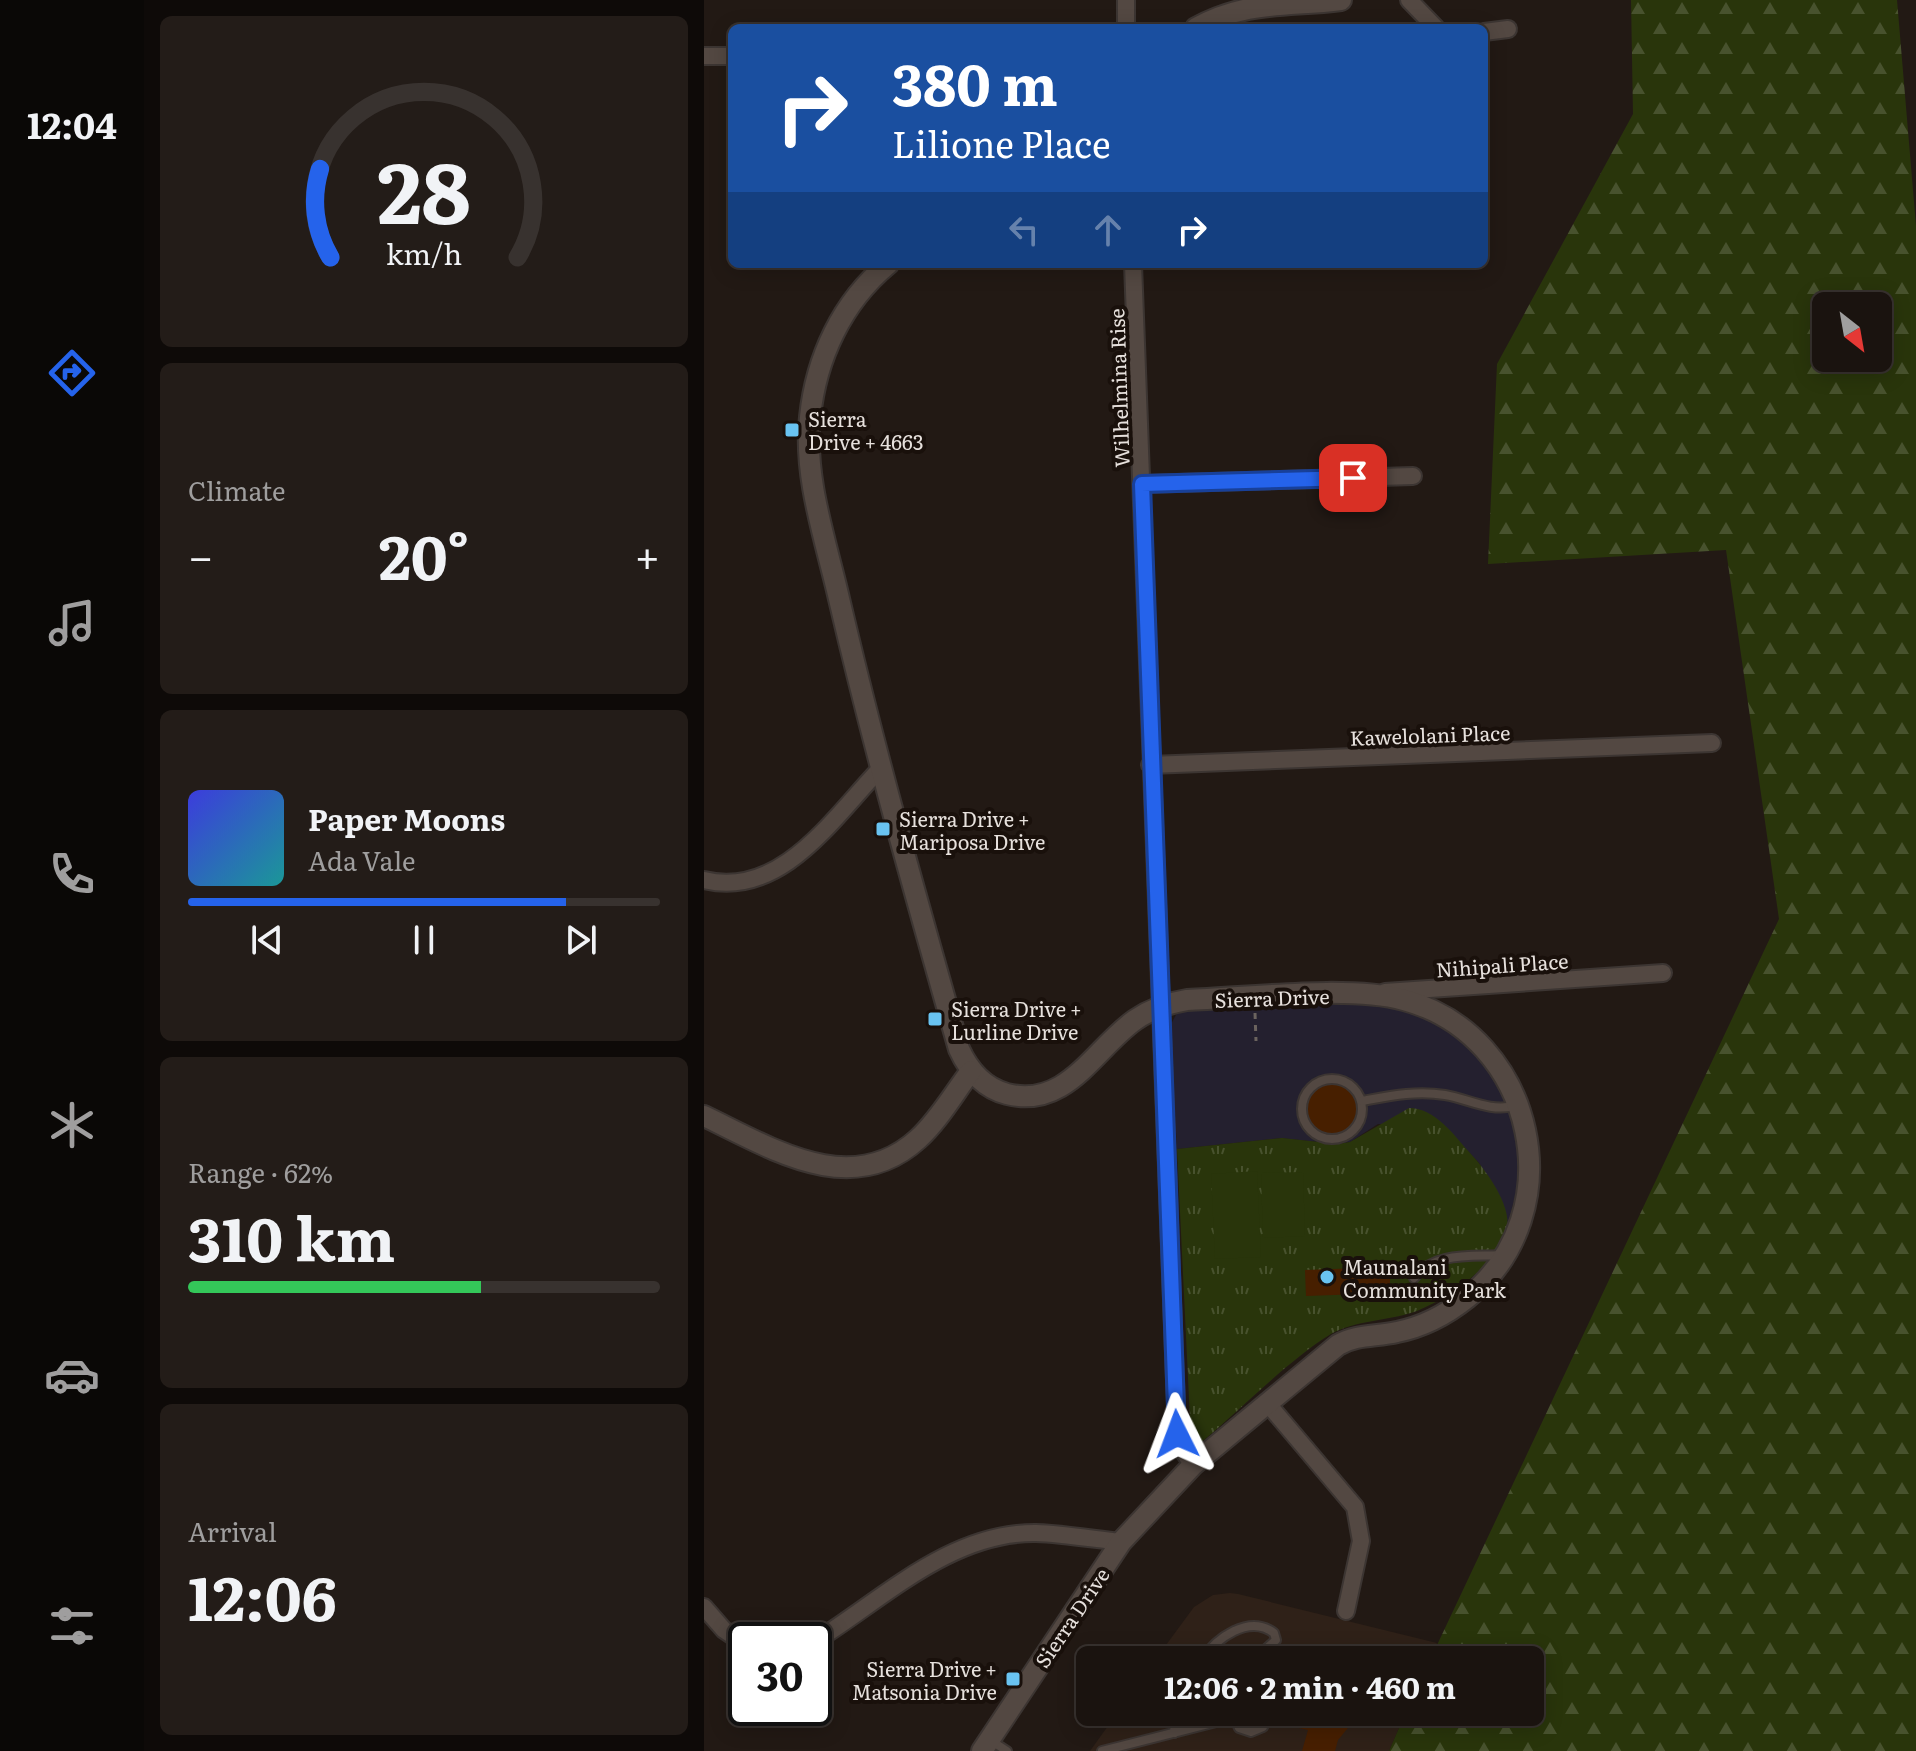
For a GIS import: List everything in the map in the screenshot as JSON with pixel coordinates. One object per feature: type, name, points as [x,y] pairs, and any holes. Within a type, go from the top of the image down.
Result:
[{"type":"street","points":[[1126,0],[1126,24]]},
{"type":"street","points":[[1204,24],[1233,10],[1273,3],[1341,0]]},
{"type":"street","points":[[1409,0],[1432,24]]},
{"type":"street","points":[[1488,32],[1508,29]]},
{"type":"street","points":[[704,56],[728,56]]},
{"type":"street","points":[[704,1116],[799,1161],[828,1168],[858,1167],[889,1158],[918,1139],[971,1071],[959,1049],[879,770],[812,480],[809,420],[818,373],[832,334],[851,302],[884,268]]},
{"type":"street","name":"Wilhelmina Rise","points":[[1133,268],[1177,1434],[1193,1465]]},
{"type":"street","points":[[1142,484],[1413,476]]},
{"type":"street","name":"Kawelolani Place","points":[[1150,765],[1712,743]]},
{"type":"street","points":[[704,880],[742,882],[784,866],[879,770]]},
{"type":"street","name":"Nihipali Place","points":[[1343,994],[1663,973]]},
{"type":"street","name":"Sierra Drive","points":[[971,1071],[1002,1093],[1027,1097],[1051,1092],[1071,1080],[1123,1029],[1163,1005],[1187,1000],[1343,994],[1405,1000],[1443,1016],[1491,1055],[1519,1103],[1530,1150],[1530,1181],[1524,1212],[1504,1255],[1484,1282],[1452,1309],[1406,1330],[1345,1341],[1193,1465],[1121,1542],[986,1745]]},
{"type":"street","points":[[1268,1404],[1355,1507],[1361,1541],[1346,1611]]},
{"type":"street","points":[[832,1630],[921,1569],[980,1541],[1034,1533],[1121,1542]]},
{"type":"street","points":[[704,1607],[728,1633]]},
{"type":"lane","points":[[1324,1080],[1343,1081],[1351,1085],[1362,1101],[1361,1120],[1348,1135],[1340,1139],[1330,1140],[1312,1133],[1302,1117],[1303,1098],[1315,1083],[1324,1080]]},
{"type":"lane","points":[[1362,1101],[1415,1093],[1444,1095],[1496,1108],[1519,1103]]},
{"type":"lane","points":[[1414,1278],[1426,1265],[1442,1258],[1504,1255]]},
{"type":"lane","points":[[1214,1646],[1232,1632],[1250,1626],[1274,1633],[1276,1640],[1270,1646]]},
{"type":"lane","points":[[1174,1733],[1175,1726]]},
{"type":"lane","points":[[1102,1751],[1197,1726]]},
{"type":"lane","points":[[1238,1726],[1251,1732],[1263,1726]]},
{"type":"lane","points":[[986,1745],[1007,1751]]},
{"type":"path","points":[[1255,1010],[1256,1041]]},
{"type":"shaded area","points":[[1362,1004],[1399,1008],[1434,1021],[1464,1041],[1489,1068],[1514,1117],[1521,1173],[1507,1228],[1497,1193],[1479,1163],[1447,1129],[1378,1124],[1350,1142],[1338,1144],[1281,1138],[1177,1149],[1170,1026],[1177,1013],[1186,1009]]},
{"type":"shaded area","points":[[1238,1594],[1437,1643],[1436,1646],[1165,1646],[1194,1607],[1213,1595]]},
{"type":"shaded area","points":[[1108,1726],[1400,1726],[1389,1751],[1090,1751]]},
{"type":"green space","points":[[1631,0],[1897,0],[1916,226],[1916,1751],[1389,1751],[1400,1726],[1544,1726],[1544,1646],[1437,1646],[1779,919],[1726,550],[1488,564],[1497,364],[1633,114]]},
{"type":"green space","name":"Maunalani Community Park","points":[[1409,1108],[1436,1117],[1490,1178],[1505,1209],[1507,1229],[1502,1242],[1482,1268],[1455,1290],[1414,1312],[1351,1326],[1331,1334],[1283,1370],[1204,1440],[1198,1443],[1191,1440],[1177,1149],[1282,1138],[1338,1144],[1350,1142]]},
{"type":"green space","points":[[1257,1171],[1261,1257],[1215,1259],[1211,1174]]},
{"type":"green space","points":[[1303,1172],[1305,1236],[1263,1238],[1261,1173]]},
{"type":"building","points":[[1332,1082],[1351,1090],[1359,1109],[1351,1128],[1332,1136],[1313,1128],[1305,1109],[1313,1090]]},
{"type":"building","points":[[1390,1267],[1390,1293],[1306,1296],[1305,1270]]},
{"type":"building","points":[[1290,1726],[1350,1726],[1338,1740],[1335,1751],[1302,1751],[1308,1730]]},
{"type":"place","name":"Sierra Drive + 4663","points":[[792,430]]},
{"type":"place","name":"Sierra Drive + Mariposa Drive","points":[[883,829]]},
{"type":"place","name":"Sierra Drive + Lurline Drive","points":[[935,1019]]},
{"type":"place","name":"Maunalani Community Park","points":[[1327,1277]]},
{"type":"place","name":"Sierra Drive + Matsonia Drive","points":[[1013,1679]]},
{"type":"route","points":[[1177,1434],[1142,484],[1353,478]]}]
